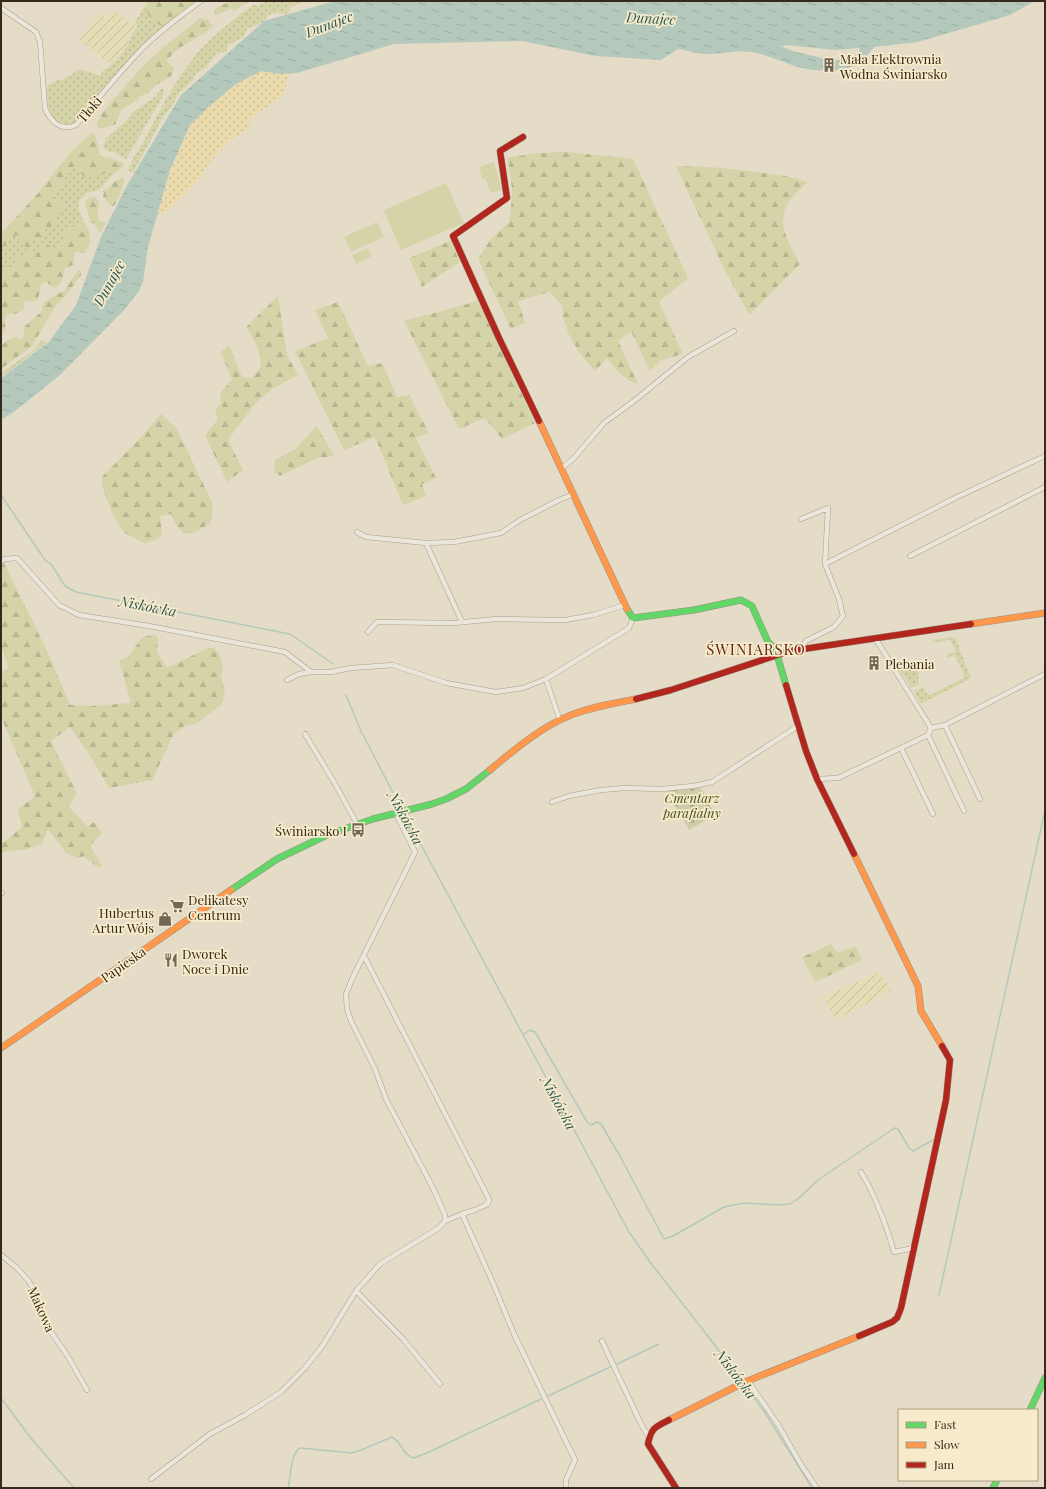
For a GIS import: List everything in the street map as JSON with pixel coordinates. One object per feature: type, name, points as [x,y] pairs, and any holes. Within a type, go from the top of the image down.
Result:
[{"type":"street","name":"Tłoki","points":[[1,8],[36,32],[40,42],[45,108],[56,125],[72,127],[76,125],[115,78],[148,44],[163,30],[201,1]]},
{"type":"street","points":[[522,137],[520,140],[504,147],[500,151],[507,198],[491,208],[474,224],[453,236],[625,605],[633,618]]},
{"type":"street","points":[[561,469],[574,458],[604,423],[634,401],[688,357],[734,331]]},
{"type":"street","points":[[825,564],[955,498],[1045,456]]},
{"type":"street","points":[[910,556],[1045,487]]},
{"type":"street","points":[[357,532],[366,537],[426,543],[454,542],[501,533],[520,520],[558,500],[574,494]]},
{"type":"street","points":[[801,519],[828,508],[825,564],[839,599],[843,616],[834,627],[806,641],[801,649]]},
{"type":"street","points":[[426,543],[462,622]]},
{"type":"street","points":[[1,561],[5,559],[17,558],[59,605],[79,615],[149,626],[285,652],[311,672]]},
{"type":"street","points":[[633,618],[694,610],[741,600],[752,606],[768,642],[773,647],[806,751],[817,779],[918,986],[921,1011],[950,1060],[946,1100],[899,1315],[895,1320],[738,1386],[657,1426],[650,1432],[648,1444],[676,1488]]},
{"type":"street","points":[[368,632],[377,622],[462,622],[496,619],[565,620],[593,615],[625,605]]},
{"type":"street","name":"Papieska","points":[[1,1048],[160,938],[278,859],[321,838],[357,824],[446,799],[466,789],[522,744],[560,721],[592,708],[654,695],[776,655],[801,649],[1045,613]]},
{"type":"street","points":[[286,680],[299,674],[311,672],[331,672],[393,665],[446,683],[496,692],[523,688],[546,679],[629,628],[633,618]]},
{"type":"street","points":[[875,638],[931,728]]},
{"type":"street","points":[[931,728],[945,725],[1045,674]]},
{"type":"street","points":[[546,679],[560,721]]},
{"type":"street","points":[[945,725],[980,799]]},
{"type":"street","points":[[552,802],[569,796],[600,790],[625,788],[662,789],[693,786],[712,782],[798,726]]},
{"type":"street","points":[[817,779],[838,778],[928,734],[931,728]]},
{"type":"street","points":[[305,734],[357,824]]},
{"type":"street","points":[[928,734],[964,811]]},
{"type":"street","points":[[901,748],[933,814]]},
{"type":"street","points":[[396,814],[415,852],[346,994],[348,1015],[375,1069],[386,1099],[436,1194],[445,1215],[445,1221]]},
{"type":"street","points":[[151,1479],[210,1434],[245,1415],[281,1392],[305,1368],[323,1345],[356,1291],[380,1264],[439,1228],[445,1221],[488,1204],[489,1199],[364,956]]},
{"type":"street","points":[[861,1172],[872,1192],[886,1226],[894,1252],[914,1248]]},
{"type":"street","points":[[462,1214],[514,1334],[575,1460],[566,1480],[566,1488]]},
{"type":"street","name":"Makowa","points":[[1,1255],[16,1267],[28,1280],[34,1290],[46,1325],[67,1355],[87,1390]]},
{"type":"street","points":[[356,1291],[403,1339],[440,1384]]},
{"type":"street","points":[[602,1341],[649,1438]]},
{"type":"street","points":[[1030,1409],[1045,1378]]},
{"type":"street","points":[[747,1382],[779,1426],[803,1468],[817,1488]]},
{"type":"shaded area","points":[[113,10],[136,26],[129,35],[129,41],[112,64],[79,41],[98,13],[106,19]]},
{"type":"shaded area","points":[[880,972],[891,990],[836,1020],[823,997]]},
{"type":"green space","points":[[147,1],[196,1],[165,25],[160,25],[156,24],[150,18],[146,5]]},
{"type":"green space","points":[[231,1],[250,1],[235,10],[230,9],[217,15],[214,13],[216,8]]},
{"type":"green space","points":[[266,1],[307,1],[290,7],[289,12],[286,14],[276,13],[268,15],[262,22],[247,29],[244,37],[228,45],[226,52],[216,54],[207,66],[196,74],[193,80],[179,93],[169,110],[164,115],[134,171],[131,173],[129,171],[133,159],[173,87],[194,57],[222,29],[254,5],[258,6]]},
{"type":"green space","points":[[145,6],[149,16],[160,25],[165,25],[108,83],[76,122],[70,125],[62,125],[57,122],[53,118],[48,106],[47,86],[57,80],[63,80],[80,69],[101,76],[101,72],[114,63],[127,46],[138,25],[135,22]]},
{"type":"green space","points":[[200,18],[208,20],[213,26],[182,46],[171,56],[167,61],[174,67],[173,73],[146,94],[140,96],[137,101],[121,110],[116,124],[101,129],[97,126],[97,122],[106,108],[141,68],[159,51]]},
{"type":"green space","points":[[161,89],[164,89],[163,96],[126,159],[116,153],[106,150],[103,145],[107,137],[124,123],[133,112],[155,97]]},
{"type":"green space","points":[[91,133],[95,134],[100,155],[103,157],[112,158],[118,166],[110,172],[86,177],[84,177],[77,167],[71,168],[61,186],[53,194],[53,199],[69,204],[68,208],[57,213],[57,218],[54,225],[42,231],[42,239],[36,239],[32,242],[31,248],[27,249],[24,245],[20,244],[18,241],[19,236],[16,235],[1,249],[1,234],[38,193],[70,153]]},
{"type":"green space","points":[[566,152],[633,159],[688,278],[659,302],[683,354],[661,360],[650,371],[631,331],[618,341],[638,384],[628,380],[620,374],[607,358],[595,371],[580,354],[569,335],[563,317],[562,306],[550,292],[518,301],[525,323],[511,329],[478,259],[491,239],[509,222],[512,190],[507,158],[537,153]]},
{"type":"green space","points":[[115,160],[124,164],[121,169],[113,174],[100,189],[87,193],[79,201],[78,208],[83,220],[80,220],[61,247],[53,249],[51,247],[34,256],[25,250],[23,255],[17,259],[12,268],[1,268],[1,249],[16,234],[32,242],[40,232],[47,229],[57,218],[58,211],[68,208],[64,202],[53,199],[53,194],[61,186],[71,168],[77,167],[88,177],[99,174],[107,174],[118,166]]},
{"type":"green space","points":[[494,162],[502,190],[491,193],[486,180],[482,178],[479,167]]},
{"type":"green space","points":[[676,166],[726,168],[795,178],[807,182],[790,200],[785,208],[783,217],[785,233],[800,264],[749,315],[723,267]]},
{"type":"green space","points":[[121,178],[124,179],[122,189],[114,206],[111,206],[103,196],[103,191],[108,189],[114,182]]},
{"type":"green space","points":[[446,183],[464,223],[401,250],[384,210]]},
{"type":"green space","points":[[92,197],[95,197],[99,204],[97,214],[99,216],[98,220],[106,223],[101,232],[99,232],[94,223],[91,223],[89,219],[86,202]]},
{"type":"green space","points":[[80,220],[83,220],[88,228],[90,241],[87,249],[84,253],[75,251],[73,265],[65,268],[58,286],[55,288],[46,282],[42,283],[38,299],[24,302],[24,308],[19,313],[8,314],[5,319],[6,329],[1,334],[1,268],[6,266],[12,268],[15,260],[23,255],[23,251],[25,250],[34,256],[47,244],[53,249],[61,247],[66,231],[68,229],[74,229]]},
{"type":"green space","points":[[377,222],[384,237],[351,252],[344,237]]},
{"type":"green space","points":[[450,241],[460,262],[422,287],[409,258]]},
{"type":"green space","points":[[368,248],[372,256],[356,264],[352,255]]},
{"type":"green space","points":[[78,270],[81,271],[81,275],[55,307],[32,346],[1,369],[1,346],[8,340],[15,337],[21,339],[23,337],[25,326],[41,312],[44,303],[53,296],[64,291]]},
{"type":"green space","points":[[278,296],[287,355],[298,375],[272,389],[254,405],[228,440],[243,470],[227,482],[205,435],[218,419],[215,410],[221,403],[220,393],[232,380],[221,352],[229,345],[242,377],[252,378],[257,373],[261,362],[257,346],[246,327]]},
{"type":"green space","points":[[478,301],[535,423],[502,439],[485,418],[459,429],[404,321]]},
{"type":"green space","points":[[338,302],[368,366],[382,363],[397,397],[409,395],[429,433],[416,438],[436,478],[422,484],[426,496],[403,505],[375,437],[344,450],[295,351],[328,338],[315,310]]},
{"type":"green space","points":[[41,340],[45,341],[46,343],[1,377],[1,373],[34,350]]},
{"type":"green space","points":[[161,414],[176,428],[213,504],[211,522],[199,530],[184,534],[176,524],[171,514],[160,516],[162,535],[156,540],[144,543],[125,533],[114,517],[102,486],[102,477]]},
{"type":"green space","points":[[317,426],[334,456],[317,458],[280,476],[274,471],[275,460],[295,449]]},
{"type":"green space","points":[[4,563],[49,655],[70,705],[91,706],[131,703],[119,661],[129,656],[142,637],[155,635],[158,639],[157,652],[167,668],[208,648],[214,648],[220,656],[223,668],[221,676],[225,693],[222,704],[196,724],[186,725],[174,734],[152,780],[109,788],[91,757],[70,727],[51,741],[77,794],[68,806],[88,827],[94,822],[102,833],[90,846],[102,866],[99,868],[84,856],[78,858],[66,853],[48,829],[42,844],[24,850],[6,851],[1,853],[1,840],[3,843],[22,827],[18,809],[35,796],[1,717],[1,672],[9,668],[1,647],[1,564]]},
{"type":"green space","points":[[955,637],[971,678],[921,704],[914,691],[924,688],[927,694],[931,695],[964,678],[964,674],[956,658],[954,656],[948,658],[946,656],[956,651],[950,640],[933,643],[933,640]]},
{"type":"green space","points":[[892,660],[898,668],[916,667],[919,673],[919,684],[912,688],[901,672],[898,673],[891,661]]},
{"type":"green space","name":"Cmentarz parafialny","points":[[701,788],[715,815],[689,830],[666,789]]},
{"type":"green space","points":[[831,944],[838,953],[855,946],[862,960],[815,982],[802,957]]},
{"type":"sand","points":[[261,71],[289,74],[283,95],[250,119],[249,126],[245,131],[230,140],[206,167],[199,179],[169,210],[157,216],[171,170],[191,125],[206,108],[223,94]]},
{"type":"water","name":"Dunajec","points":[[335,1],[1035,1],[1010,15],[918,42],[874,47],[858,63],[848,68],[836,70],[805,69],[760,54],[745,51],[705,54],[678,49],[661,60],[595,56],[522,41],[394,44],[297,73],[280,74],[261,71],[236,84],[208,107],[190,125],[170,170],[148,247],[143,282],[139,291],[125,309],[59,376],[15,411],[1,420],[1,378],[49,342],[76,305],[101,237],[126,187],[181,95],[264,21]],"holes":[[[786,45],[836,50],[860,48],[859,52],[855,55],[843,60],[824,60],[822,58],[796,52],[780,46]]]},
{"type":"waterway","name":"Niskówka","points":[[1,495],[45,560],[51,564],[65,586],[76,592],[290,634],[333,664]]},
{"type":"waterway","name":"Niskówka","points":[[346,695],[361,731],[402,810]]},
{"type":"waterway","points":[[939,1295],[1045,810]]},
{"type":"waterway","name":"Niskówka","points":[[404,813],[629,1232],[650,1262],[741,1381]]},
{"type":"waterway","points":[[524,1034],[530,1030],[535,1032],[587,1122],[591,1125],[597,1122],[601,1124],[621,1158],[664,1239],[673,1236],[724,1207],[744,1203],[778,1205],[790,1204],[799,1198],[818,1180],[895,1128],[898,1129],[909,1148],[913,1151],[933,1140]]},
{"type":"waterway","points":[[617,1364],[659,1344]]},
{"type":"waterway","points":[[548,1396],[610,1367]]},
{"type":"waterway","name":"Niskówka","points":[[744,1384],[764,1411],[812,1488]]},
{"type":"waterway","points":[[1,1398],[30,1437],[74,1488]]},
{"type":"waterway","points":[[288,1488],[294,1455],[300,1448],[352,1453],[392,1437],[407,1454],[414,1458],[541,1399]]},
{"type":"traffic: fast","points":[[627,609],[633,618],[694,610],[741,600],[752,606],[768,642],[773,647],[777,655],[786,685]]},
{"type":"traffic: fast","points":[[231,890],[277,859],[327,835],[373,819],[446,799],[466,789],[490,770]]},
{"type":"traffic: fast","points":[[1030,1409],[1045,1378]]},
{"type":"traffic: fast","points":[[993,1488],[996,1481]]},
{"type":"traffic: slow","points":[[539,421],[627,609]]},
{"type":"traffic: slow","points":[[971,624],[1045,613]]},
{"type":"traffic: slow","points":[[490,770],[529,739],[560,720],[587,710],[636,699]]},
{"type":"traffic: slow","points":[[854,854],[918,986],[921,1011],[942,1046]]},
{"type":"traffic: slow","points":[[1,1048],[231,890]]},
{"type":"traffic: slow","points":[[669,1420],[745,1382],[859,1336]]},
{"type":"traffic: jam","points":[[523,137],[500,151],[507,198],[453,236],[499,338],[539,421]]},
{"type":"traffic: jam","points":[[636,699],[671,690],[790,651],[971,624]]},
{"type":"traffic: jam","points":[[786,685],[806,751],[817,779],[854,854]]},
{"type":"traffic: jam","points":[[859,1336],[892,1322],[897,1318],[901,1308],[946,1100],[950,1060],[942,1046]]},
{"type":"traffic: jam","points":[[669,1420],[660,1424],[652,1431],[648,1444],[676,1488]]},
{"type":"place","name":"Mała Elektrownia Wodna Świniarsko","points":[[829,65]]},
{"type":"place","name":"Plebania","points":[[874,663]]},
{"type":"place","name":"Świniarsko I","points":[[358,830]]},
{"type":"place","name":"Delikatesy Centrum","points":[[177,906]]},
{"type":"place","name":"Hubertus Artur Wójs","points":[[165,919]]},
{"type":"place","name":"Dworek Noce i Dnie","points":[[171,960]]},
{"type":"district","name":"ŚWINIARSKO","points":[[756,649]]}]
